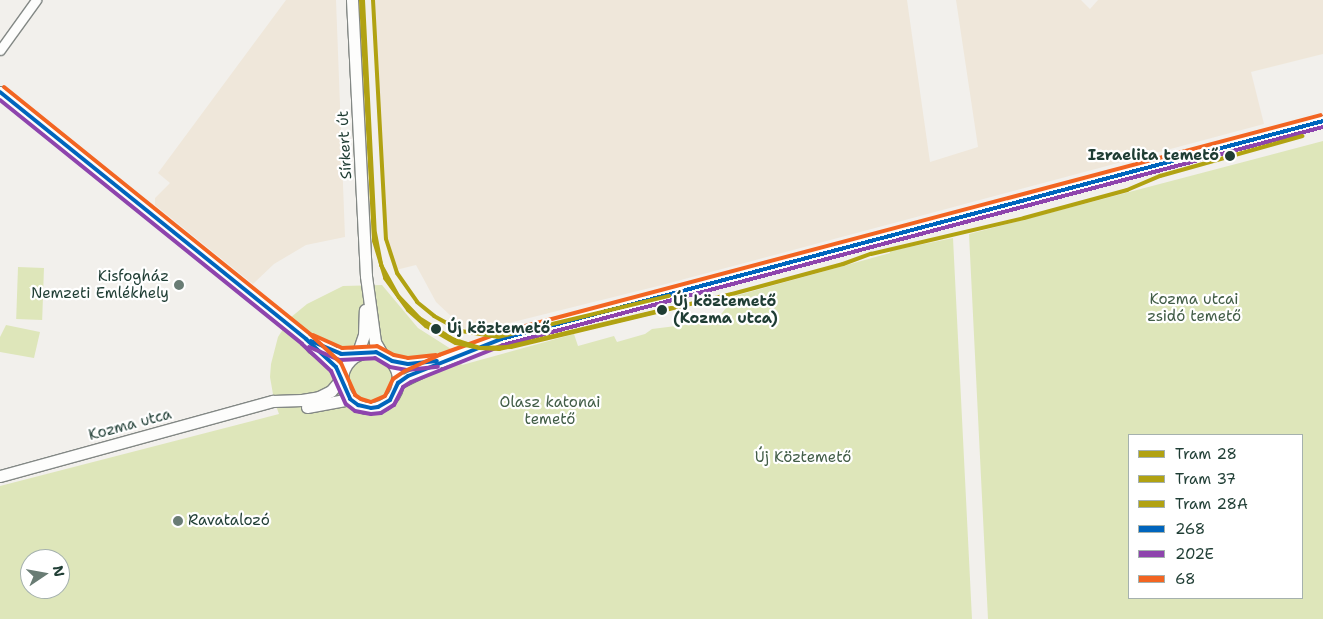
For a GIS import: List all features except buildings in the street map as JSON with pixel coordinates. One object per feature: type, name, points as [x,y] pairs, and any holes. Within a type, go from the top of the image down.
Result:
[{"type":"street","points":[[0,50],[36,0]]},
{"type":"street","name":"Sírkert út","points":[[352,0],[367,289],[375,342],[387,358]]},
{"type":"street","points":[[0,92],[332,362],[342,378],[345,392],[350,399],[364,407],[378,407],[390,400],[398,382],[398,374],[387,358]]},
{"type":"street","points":[[398,382],[440,361],[501,340],[586,315],[1323,121]]},
{"type":"street","name":"Sírkert út","points":[[357,354],[364,335],[367,289]]},
{"type":"street","points":[[306,340],[335,353],[357,354],[371,351],[408,364],[440,361]]},
{"type":"street","name":"Kozma utca","points":[[0,476],[273,401],[302,400],[319,397],[331,391],[342,378],[345,366],[357,354]]},
{"type":"street","name":"Kozma utca","points":[[267,404],[308,407],[350,399]]},
{"type":"shaded area","points":[[286,0],[336,0],[345,237],[306,245],[274,264],[253,284],[155,205],[155,198],[170,183],[158,173]]},
{"type":"shaded area","points":[[372,0],[907,0],[930,162],[978,147],[956,0],[1081,0],[1090,9],[1098,0],[1323,0],[1323,54],[1251,72],[1264,124],[666,284],[469,333],[436,302],[416,265],[396,270],[388,254],[384,177],[381,177]]},
{"type":"green space","name":"Kozma utcai zsidó temető","points":[[1323,141],[1323,619],[988,619],[969,234]]},
{"type":"green space","name":"Új Köztemető","points":[[953,238],[972,619],[0,619],[0,486],[279,414],[274,400],[270,377],[271,364],[278,337],[290,318],[307,304],[343,286],[382,285],[418,328],[451,349],[462,365],[574,334],[578,346],[614,336],[617,342],[645,334],[652,329],[716,321],[735,296],[890,253],[890,251]]},
{"type":"green space","points":[[18,267],[44,268],[42,320],[16,319]]},
{"type":"green space","points":[[6,325],[40,332],[34,358],[0,352],[0,337]]},
{"type":"tram line","name":"37","points":[[361,0],[374,241],[385,278],[408,310],[426,326],[456,343],[479,348],[499,349],[671,308]]},
{"type":"tram line","name":"28","points":[[363,0],[375,233],[381,265],[399,297],[419,318],[452,339],[480,348],[511,347],[732,294],[843,264],[871,254],[1024,218],[1127,190],[1160,176],[1302,136]]},
{"type":"tram line","name":"28A","points":[[373,0],[386,239],[397,273],[417,302],[434,316],[461,331],[498,337],[669,296]]},
{"type":"transit line","name":"68","points":[[4,87],[310,334],[341,363],[355,395],[371,402],[385,396],[393,379],[405,371],[439,355],[499,333],[1321,115]]},
{"type":"transit line","name":"268","points":[[0,92],[306,339],[336,367],[350,399],[358,405],[371,408],[378,407],[390,400],[398,383],[408,376],[501,339],[1323,121]]},
{"type":"transit line","name":"202E","points":[[0,100],[302,344],[331,371],[346,404],[355,411],[371,414],[381,413],[394,405],[403,387],[411,382],[503,345],[1323,127]]},
{"type":"transit line","name":"68","points":[[313,335],[342,348],[377,346],[394,355],[408,358],[436,355]]},
{"type":"transit line","name":"268","points":[[311,341],[341,354],[376,352],[392,361],[408,364],[437,361]]},
{"type":"transit line","name":"202E","points":[[309,347],[340,360],[375,358],[390,367],[407,370],[438,367]]},
{"type":"place","name":"Izraelita temető","points":[[1230,156]]},
{"type":"place","name":"Kisfogház Nemzeti Emlékhely","points":[[179,285]]},
{"type":"place","name":"Új köztemető (Kozma utca)","points":[[662,310]]},
{"type":"place","name":"Új köztemető","points":[[436,329]]},
{"type":"place","name":"Ravatalozó","points":[[178,521]]},
{"type":"park label","name":"Olasz katonai temető","points":[[550,410]]}]
